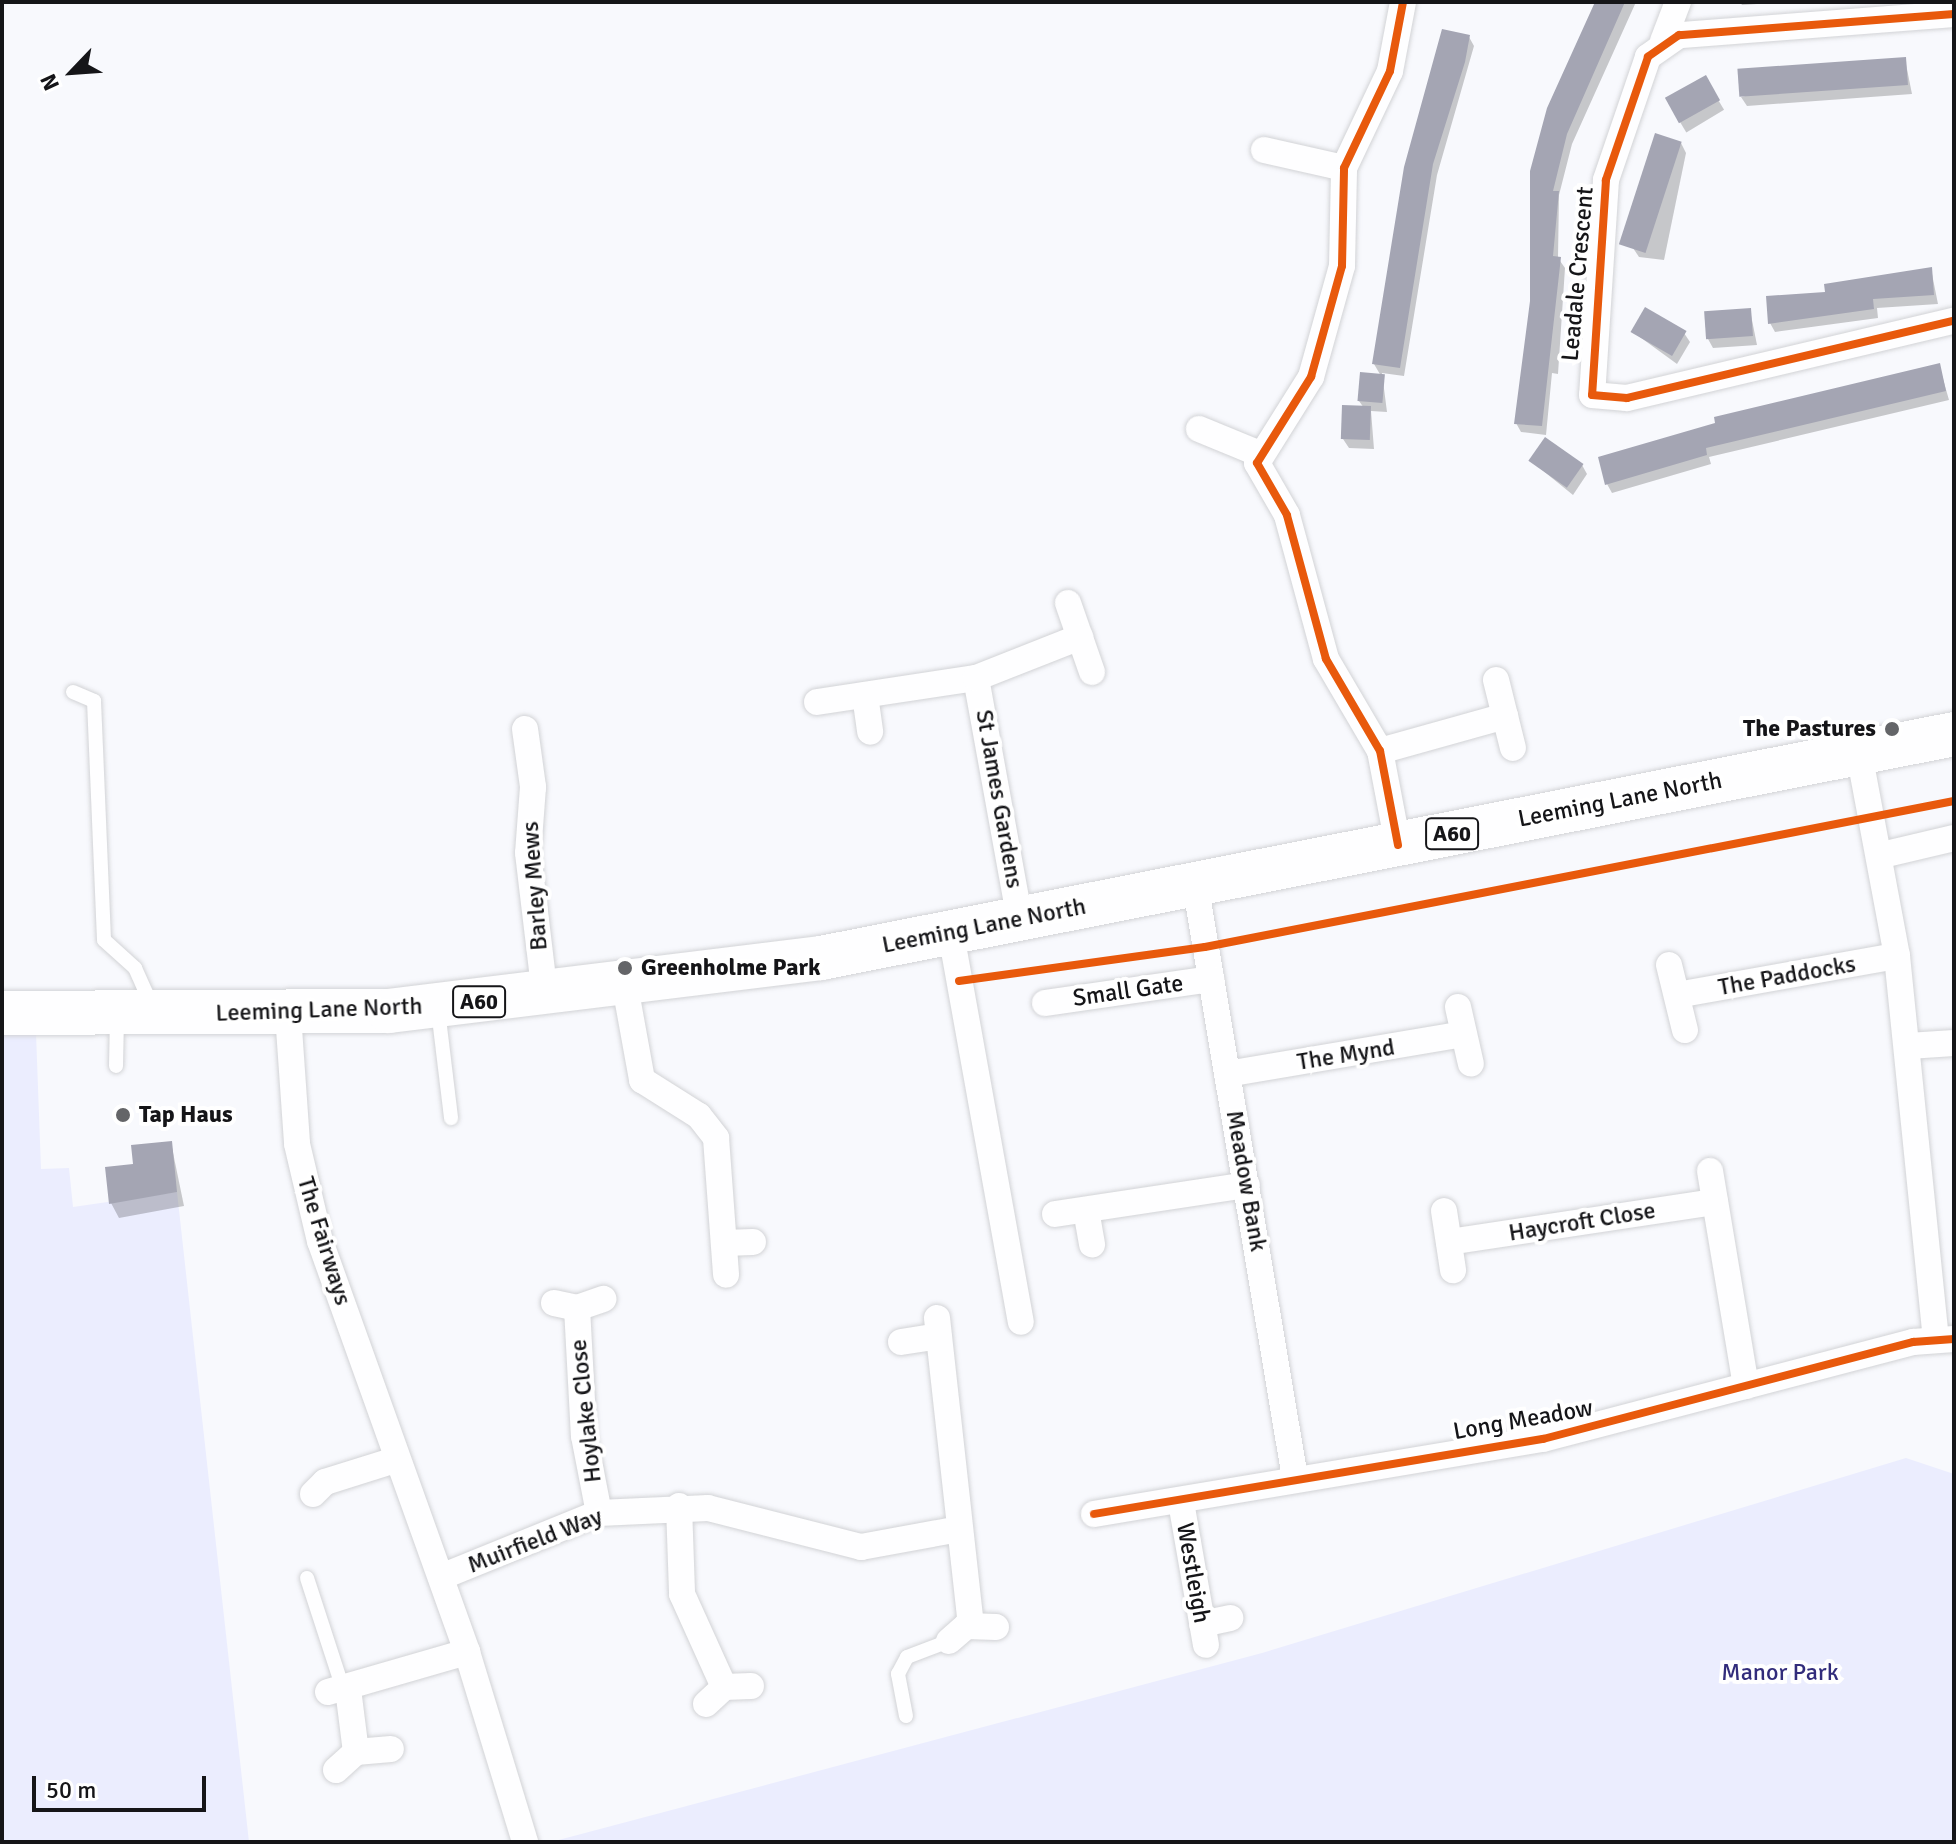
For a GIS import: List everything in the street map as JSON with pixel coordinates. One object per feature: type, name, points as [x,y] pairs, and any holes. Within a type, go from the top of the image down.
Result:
[{"type":"highway","name":"Leeming Lane North","points":[[2,1013],[288,1014],[437,1006],[625,986],[951,934],[1954,734]]},
{"type":"street","points":[[1398,845],[1380,751],[1326,659],[1287,515],[1257,463],[1311,377],[1342,266],[1344,168],[1390,71],[1403,2]]},
{"type":"street","points":[[1678,2],[1663,41],[1954,14]]},
{"type":"street","name":"Leadale Crescent","points":[[1663,41],[1648,57],[1606,180],[1592,395],[1627,398],[1954,321]]},
{"type":"street","points":[[1264,150],[1344,168]]},
{"type":"street","points":[[1199,429],[1260,454]]},
{"type":"street","points":[[1068,603],[1092,672]]},
{"type":"street","points":[[817,702],[976,678],[1080,637]]},
{"type":"street","name":"St James Gardens","points":[[976,678],[1020,919]]},
{"type":"street","points":[[1496,680],[1513,748]]},
{"type":"street","points":[[865,695],[870,732]]},
{"type":"street","points":[[1380,751],[1505,716]]},
{"type":"street","name":"Barley Mews","points":[[525,729],[533,787],[528,853],[545,996]]},
{"type":"street","points":[[1859,753],[1882,855],[1897,956],[1945,1338]]},
{"type":"street","points":[[1882,855],[1954,838]]},
{"type":"street","name":"Meadow Bank","points":[[1195,883],[1295,1478]]},
{"type":"street","points":[[951,934],[1021,1322]]},
{"type":"street","name":"The Paddocks","points":[[1677,995],[1897,956]]},
{"type":"street","points":[[1669,965],[1685,1030]]},
{"type":"street","name":"Small Gate","points":[[1045,1003],[1211,979]]},
{"type":"street","points":[[625,986],[642,1080],[699,1116],[716,1138],[726,1275]]},
{"type":"street","points":[[1458,1007],[1471,1064]]},
{"type":"street","name":"The Fairways","points":[[288,1014],[307,1195],[395,1460],[467,1652],[525,1842]]},
{"type":"street","name":"The Mynd","points":[[1227,1074],[1464,1034]]},
{"type":"street","points":[[1908,1046],[1954,1043]]},
{"type":"street","points":[[1710,1171],[1746,1386]]},
{"type":"street","points":[[1055,1214],[1247,1185]]},
{"type":"street","name":"Haycroft Close","points":[[1449,1242],[1715,1202]]},
{"type":"street","points":[[1086,1210],[1092,1244]]},
{"type":"street","points":[[1444,1211],[1453,1270]]},
{"type":"street","points":[[724,1243],[753,1242]]},
{"type":"street","name":"Hoylake Close","points":[[599,1513],[584,1436],[566,1305],[603,1299]]},
{"type":"street","points":[[901,1342],[938,1327],[959,1529],[984,1626],[949,1641]]},
{"type":"street","name":"Long Meadow","points":[[1094,1514],[1181,1502],[1295,1478],[1543,1439],[1945,1338]]},
{"type":"street","points":[[313,1494],[325,1482],[395,1460]]},
{"type":"street","name":"Westleigh","points":[[1181,1502],[1204,1634],[1230,1618]]},
{"type":"street","points":[[679,1506],[682,1594],[715,1696],[751,1686]]},
{"type":"street","name":"Muirfield Way","points":[[441,1577],[599,1513],[679,1506],[861,1547],[959,1529]]},
{"type":"street","points":[[356,1752],[340,1690],[467,1652]]},
{"type":"street","points":[[336,1770],[356,1752],[391,1749]]},
{"type":"lane","points":[[73,692],[94,701],[104,940],[135,968],[136,1014],[116,1066]]},
{"type":"lane","points":[[437,1006],[451,1118]]},
{"type":"lane","points":[[307,1578],[340,1690]]},
{"type":"lane","points":[[906,1716],[898,1674],[907,1657],[949,1641]]},
{"type":"green space","points":[[36,1033],[41,1169],[69,1168],[73,1207],[177,1192],[249,1842],[2,1842],[2,1034]]},
{"type":"green space","name":"Manor Park","points":[[1906,1458],[1954,1474],[1954,1842],[551,1842],[1262,1653]]},
{"type":"building","points":[[1595,2],[1625,2],[1567,134],[1553,191],[1559,191],[1553,256],[1561,257],[1542,426],[1514,424],[1530,301],[1530,171],[1547,108]]},
{"type":"building","points":[[1442,29],[1470,35],[1465,62],[1433,164],[1400,368],[1372,364],[1404,167]]},
{"type":"building","points":[[1906,57],[1908,85],[1739,97],[1737,69]]},
{"type":"building","points":[[1706,75],[1720,100],[1679,123],[1665,98]]},
{"type":"building","points":[[1655,133],[1682,142],[1645,253],[1619,244]]},
{"type":"building","points":[[1932,267],[1934,295],[1873,299],[1874,309],[1768,324],[1766,296],[1825,292],[1824,284]]},
{"type":"building","points":[[1645,307],[1687,331],[1672,356],[1630,332]]},
{"type":"building","points":[[1751,308],[1753,336],[1706,339],[1704,311]]},
{"type":"building","points":[[1940,363],[1946,391],[1706,448],[1707,455],[1605,485],[1598,457],[1715,423],[1714,417]]},
{"type":"building","points":[[1360,372],[1385,374],[1382,403],[1357,401]]},
{"type":"building","points":[[1342,405],[1371,406],[1370,440],[1341,439]]},
{"type":"building","points":[[1545,437],[1584,464],[1567,488],[1528,461]]},
{"type":"building","points":[[172,1141],[177,1192],[109,1204],[105,1167],[133,1164],[131,1145]]},
{"type":"cycle path","points":[[1398,845],[1380,751],[1326,659],[1287,515],[1257,463],[1311,377],[1342,266],[1344,168],[1390,71],[1403,2]]},
{"type":"cycle path","points":[[1954,14],[1679,35],[1648,57],[1606,180],[1592,395],[1627,398],[1954,321]]},
{"type":"cycle path","points":[[959,981],[1205,947],[1954,801]]},
{"type":"cycle path","points":[[1094,1514],[1543,1439],[1913,1342],[1954,1339]]},
{"type":"place","name":"The Pastures","points":[[1892,729]]},
{"type":"place","name":"Greenholme Park","points":[[625,968]]},
{"type":"place","name":"Tap Haus","points":[[123,1115]]}]
